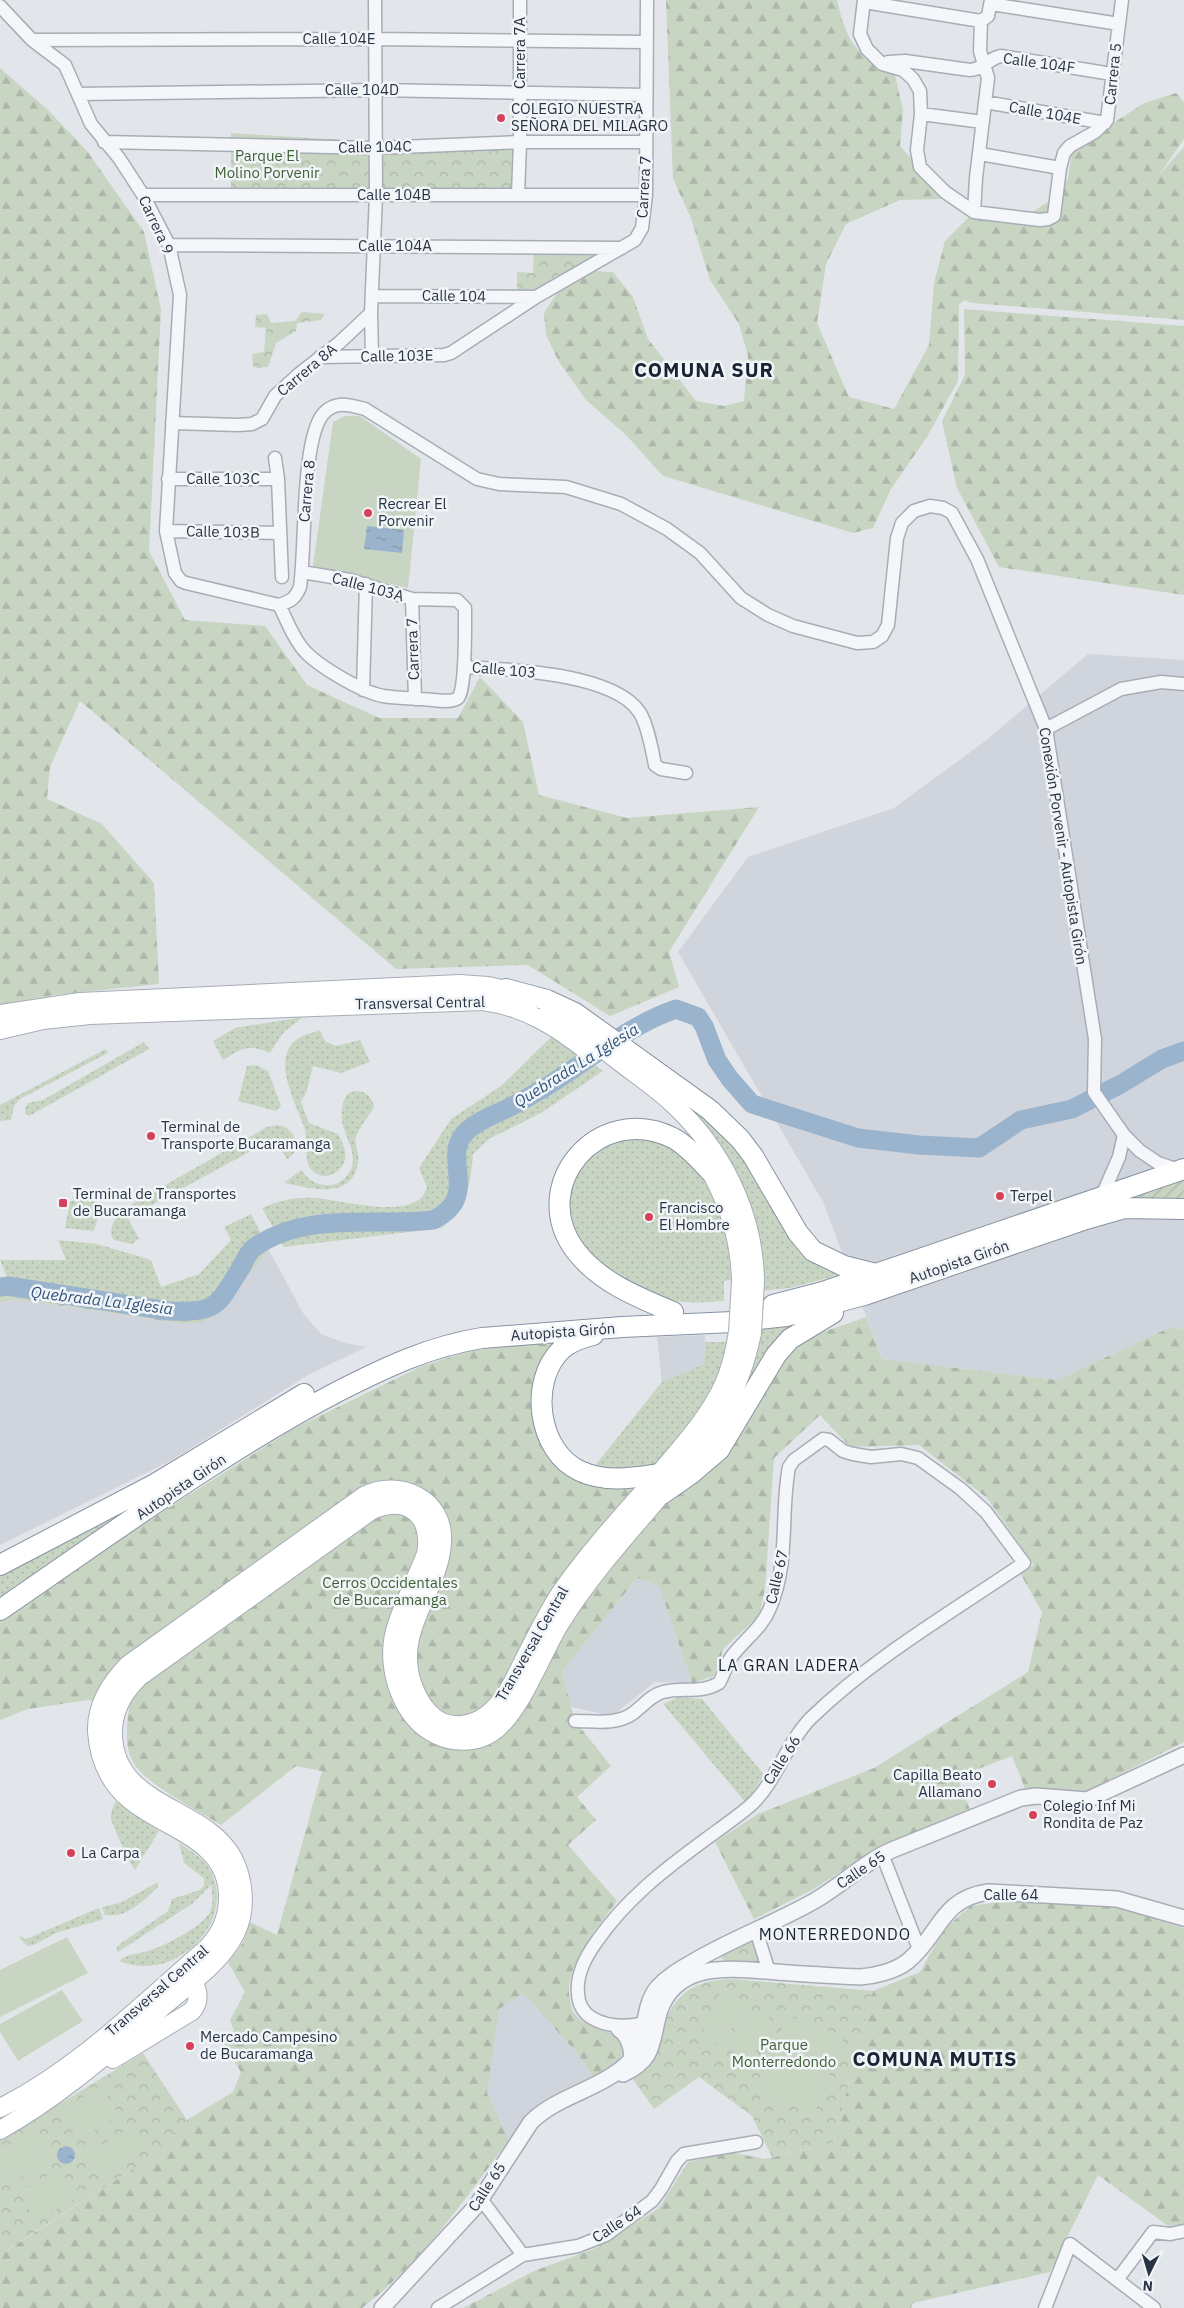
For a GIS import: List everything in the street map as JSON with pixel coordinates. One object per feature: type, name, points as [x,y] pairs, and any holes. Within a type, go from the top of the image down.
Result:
[{"type":"highway","points":[[506,989],[529,994],[561,1006],[587,1036],[617,1059],[710,1110],[740,1139],[763,1171],[804,1242],[813,1251],[844,1266],[876,1274]]},
{"type":"highway","points":[[673,1312],[619,1288],[575,1250],[563,1225],[561,1214],[562,1187],[574,1160],[585,1147],[598,1137],[630,1129],[650,1130],[674,1138],[690,1150],[712,1173]]},
{"type":"highway","name":"Autopista Girón","points":[[0,1565],[155,1484],[272,1412],[320,1386],[411,1343],[444,1332],[487,1326],[780,1304],[876,1274],[1182,1170]]},
{"type":"highway","name":"Autopista Girón","points":[[0,1610],[231,1454],[317,1403],[423,1352],[464,1340],[622,1327],[774,1318],[800,1314],[864,1295],[1084,1220],[1125,1208],[1184,1209]]},
{"type":"highway","points":[[662,1494],[698,1469],[719,1450],[776,1355],[790,1339],[864,1295]]},
{"type":"highway","points":[[622,1327],[576,1340],[562,1350],[555,1358],[549,1368],[542,1398],[546,1428],[560,1454],[579,1471],[601,1477],[615,1478],[659,1474]]},
{"type":"main road","name":"Transversal Central","points":[[0,1014],[56,1004],[128,999],[459,984],[506,989]]},
{"type":"main road","name":"Transversal Central","points":[[0,1030],[43,1020],[90,1015],[483,1001],[531,1013],[587,1036]]},
{"type":"main road","name":"Transversal Central","points":[[617,1059],[691,1140],[712,1173],[735,1230],[748,1281]]},
{"type":"main road","name":"Transversal Central","points":[[164,1814],[124,1772],[118,1758],[114,1744],[113,1728],[115,1712],[121,1699],[139,1677],[372,1510],[387,1504],[400,1505],[410,1508],[423,1520],[427,1530],[426,1554],[395,1632],[393,1664],[402,1696],[415,1720],[428,1731],[453,1740],[466,1741],[491,1734],[510,1715],[569,1610],[594,1575],[700,1448],[720,1417],[744,1368],[748,1281],[753,1250],[744,1215],[730,1180],[717,1156],[679,1110],[617,1059]]},
{"type":"main road","name":"Transversal Central","points":[[0,2108],[31,2092],[69,2066],[188,1974],[216,1958],[232,1939],[239,1923],[243,1892],[239,1873],[227,1849],[206,1830],[128,1799],[109,1776],[100,1753],[97,1727],[101,1706],[108,1688],[115,1678],[128,1665],[364,1496],[386,1490],[407,1491],[424,1500],[437,1515],[442,1533],[441,1554],[413,1626],[410,1641],[409,1672],[418,1697],[424,1707],[435,1718],[456,1726],[480,1720],[498,1704],[509,1689],[545,1617],[578,1569],[693,1433],[720,1392],[745,1332]]},
{"type":"main road","name":"Transversal Central","points":[[0,2130],[36,2109],[70,2085],[188,1974]]},
{"type":"street","points":[[372,356],[371,313],[376,195],[375,0]]},
{"type":"street","name":"Carrera 7A","points":[[518,195],[520,0]]},
{"type":"street","name":"Carrera 7","points":[[444,355],[451,353],[536,297],[622,248],[634,240],[642,228],[646,195],[647,0]]},
{"type":"street","name":"Carrera 5","points":[[974,212],[1040,220],[1054,216],[1060,168],[1064,153],[1070,146],[1105,123],[1110,107],[1112,74],[1122,0]]},
{"type":"street","points":[[974,212],[945,192],[920,167],[917,150],[921,114],[920,91],[914,79],[903,70],[882,64],[867,49],[860,34],[861,3],[988,10],[1119,24]]},
{"type":"street","name":"Carrera 9","points":[[0,6],[32,40],[64,65],[91,124],[119,158],[143,195],[169,246],[180,295],[166,531],[175,573],[181,581],[279,605]]},
{"type":"street","points":[[974,212],[976,178],[988,78],[980,51],[988,10]]},
{"type":"street","name":"Calle 104E","points":[[32,40],[375,38],[646,42]]},
{"type":"street","name":"Calle 104F","points":[[882,64],[905,61],[970,70],[979,69],[993,57],[1001,56],[1112,74]]},
{"type":"street","name":"Calle 104D","points":[[78,94],[376,90],[646,95]]},
{"type":"street","name":"Calle 104E","points":[[985,102],[1105,123]]},
{"type":"street","points":[[921,114],[983,122]]},
{"type":"street","name":"Calle 104C","points":[[104,142],[375,148],[520,142],[646,142]]},
{"type":"street","points":[[980,154],[1060,168]]},
{"type":"street","name":"Calle 104B","points":[[143,195],[646,195]]},
{"type":"street","name":"Calle 104A","points":[[169,246],[622,248]]},
{"type":"street","name":"Calle 104","points":[[373,296],[536,297]]},
{"type":"street","name":"Carrera 8A","points":[[172,423],[238,425],[252,424],[262,419],[275,396],[371,313]]},
{"type":"street","name":"Calle 103E","points":[[320,358],[444,355]]},
{"type":"street","name":"Carrera 8","points":[[279,605],[296,597],[302,572],[308,464],[315,428],[323,414],[333,406],[344,403],[365,409]]},
{"type":"street","name":"Conexión Porvenir - Autopista Girón","points":[[365,409],[477,479],[499,484],[566,487],[621,504],[667,529],[700,553],[741,598],[768,615],[793,626],[857,643],[874,642],[882,636],[888,625],[897,538],[902,523],[914,511],[930,506],[952,513],[977,559],[1046,729],[1095,1039],[1094,1092],[1124,1136],[1140,1151],[1152,1159],[1182,1170]]},
{"type":"street","name":"Calle 103B","points":[[275,458],[278,479],[282,577]]},
{"type":"street","name":"Calle 103C","points":[[168,479],[278,479]]},
{"type":"street","name":"Calle 103B","points":[[166,531],[280,533]]},
{"type":"street","name":"Calle 103A","points":[[302,572],[366,584],[393,595],[412,599],[457,600],[465,608],[464,667]]},
{"type":"street","points":[[363,690],[366,584]]},
{"type":"street","name":"Carrera 7","points":[[412,599],[415,698]]},
{"type":"street","name":"Calle 103","points":[[279,605],[300,647],[321,664],[363,690],[383,696],[452,700],[459,698],[462,692],[464,667],[530,670],[604,687],[626,698],[640,714],[655,765],[686,773]]},
{"type":"street","points":[[1046,729],[1121,689],[1161,682],[1184,684]]},
{"type":"street","points":[[1101,1198],[1119,1157],[1124,1136]]},
{"type":"street","name":"Calle 67","points":[[575,1721],[614,1721],[623,1719],[655,1695],[674,1690],[706,1690],[719,1683],[729,1660],[760,1626],[774,1599],[784,1552],[789,1467],[794,1460],[820,1440],[826,1440]]},
{"type":"street","name":"Calle 66","points":[[614,2027],[585,2013],[577,1990],[582,1969],[592,1948],[623,1908],[649,1883],[752,1804],[802,1729],[869,1668],[1024,1563],[986,1512],[961,1489],[924,1461],[910,1455],[871,1457],[853,1454],[826,1440]]},
{"type":"street","name":"Calle 65","points":[[382,2308],[481,2199],[526,2127],[535,2117],[643,2063],[651,2050],[646,2030],[649,2003],[657,1988],[676,1972],[708,1953],[818,1899],[882,1854],[1021,1798],[1036,1796],[1087,1800],[1184,1756]]},
{"type":"street","points":[[882,1854],[919,1948]]},
{"type":"street","name":"Calle 64","points":[[717,1969],[867,1977],[907,1962],[955,1904],[988,1892],[1117,1899],[1184,1918]]},
{"type":"street","points":[[756,1930],[769,1972]]},
{"type":"street","points":[[708,1953],[714,1959],[717,1969]]},
{"type":"street","name":"Calle 65","points":[[602,2082],[630,2061],[637,2052],[646,2030],[674,1988],[686,1978],[717,1969]]},
{"type":"street","points":[[614,2027],[646,2030]]},
{"type":"street","points":[[614,2027],[629,2044],[630,2061]]},
{"type":"street","name":"Calle 64","points":[[438,2308],[523,2255],[578,2246],[606,2235],[652,2201],[677,2161],[684,2154],[756,2142]]},
{"type":"street","points":[[481,2199],[523,2255]]},
{"type":"street","points":[[1117,2280],[1153,2232],[1170,2234],[1184,2232]]},
{"type":"street","points":[[1045,2308],[1070,2244],[1154,2308]]},
{"type":"shaded area","points":[[1088,654],[1184,660],[1184,1330],[1171,1327],[1057,1380],[882,1359],[823,1202],[678,952],[748,857],[894,808],[984,742]]},
{"type":"shaded area","points":[[269,1250],[303,1313],[321,1334],[345,1343],[366,1347],[308,1375],[172,1460],[0,1545],[0,1303],[16,1299],[178,1323],[221,1309]]},
{"type":"shaded area","points":[[705,1335],[704,1364],[662,1382],[657,1337]]},
{"type":"shaded area","points":[[637,1578],[659,1586],[692,1683],[655,1682],[612,1716],[571,1707],[562,1672]]},
{"type":"shaded area","points":[[523,1993],[577,2053],[594,2078],[532,2112],[509,2140],[487,2093],[498,2009]]},
{"type":"green space","points":[[666,0],[837,0],[849,37],[855,46],[871,62],[895,75],[903,110],[900,146],[939,191],[941,199],[900,200],[846,224],[826,264],[817,323],[849,397],[894,409],[929,345],[934,283],[945,241],[969,217],[1024,217],[1051,200],[1068,179],[1072,150],[1144,103],[1176,93],[1184,102],[1184,139],[1159,175],[1184,147],[1184,320],[973,303],[964,300],[959,305],[958,381],[927,437],[891,489],[873,528],[853,533],[663,476],[626,435],[586,400],[559,362],[546,335],[544,313],[559,290],[590,271],[613,272],[633,297],[648,339],[696,401],[724,406],[744,401],[748,356],[739,324],[710,280],[691,218],[673,179]]},
{"type":"green space","points":[[0,68],[48,110],[87,151],[144,232],[161,309],[149,551],[185,620],[265,626],[307,685],[379,718],[458,718],[480,677],[523,722],[539,795],[627,818],[759,807],[669,952],[679,987],[610,1016],[528,965],[396,969],[80,701],[50,767],[47,799],[102,824],[154,883],[159,984],[54,995],[0,1005]]},
{"type":"green space","name":"Parque El Molino Porvenir","points":[[231,133],[377,142],[520,142],[516,195],[231,194]]},
{"type":"green space","points":[[613,246],[536,291],[517,293],[517,272],[533,273],[534,248]]},
{"type":"green space","points":[[964,309],[1184,326],[1184,595],[999,567],[957,488],[942,421],[965,375]]},
{"type":"green space","points":[[302,312],[325,314],[321,320],[297,323],[296,331],[276,343],[268,367],[256,368],[253,366],[252,354],[264,352],[266,328],[255,327],[256,315],[267,314],[271,323],[295,321]]},
{"type":"green space","name":"Recrear El Porvenir","points":[[345,416],[360,416],[421,459],[408,588],[313,566],[333,422]]},
{"type":"green space","points":[[303,1017],[283,1033],[270,1053],[251,1048],[241,1050],[223,1060],[213,1041],[235,1028]]},
{"type":"green space","points":[[320,1030],[325,1041],[336,1046],[360,1040],[370,1062],[341,1073],[313,1066],[306,1093],[301,1102],[309,1123],[338,1134],[345,1153],[345,1159],[340,1169],[335,1173],[325,1176],[314,1173],[308,1164],[305,1130],[288,1084],[285,1060],[289,1049],[296,1040],[304,1035]]},
{"type":"green space","points":[[553,1035],[603,1071],[541,1113],[489,1139],[473,1154],[471,1177],[466,1195],[457,1211],[442,1228],[284,1247],[262,1208],[288,1200],[308,1198],[386,1207],[412,1203],[422,1197],[427,1187],[419,1168],[451,1119],[501,1086]]},
{"type":"green space","points":[[144,1042],[149,1049],[29,1116],[25,1114],[25,1108],[28,1103],[43,1100]]},
{"type":"green space","points":[[106,1049],[108,1053],[20,1099],[14,1106],[11,1120],[0,1121],[0,1105]]},
{"type":"green space","points":[[256,1065],[268,1071],[281,1106],[276,1111],[238,1101],[247,1066]]},
{"type":"green space","points":[[354,1091],[367,1094],[374,1107],[356,1137],[358,1163],[354,1175],[348,1183],[339,1187],[317,1189],[284,1183],[301,1170],[314,1182],[325,1185],[336,1184],[348,1174],[353,1160],[342,1121],[342,1110],[347,1094]]},
{"type":"green space","points":[[669,1094],[725,1131],[843,1274],[790,1288],[762,1291],[757,1236]]},
{"type":"green space","points":[[277,1125],[289,1129],[295,1139],[295,1150],[287,1159],[275,1138],[128,1218],[139,1239],[132,1244],[114,1240],[111,1232],[112,1228],[122,1210],[267,1127]]},
{"type":"green space","points":[[636,1137],[668,1145],[682,1153],[700,1174],[708,1187],[725,1227],[727,1238],[731,1280],[724,1281],[724,1301],[677,1301],[642,1290],[627,1282],[598,1261],[576,1237],[570,1224],[568,1208],[571,1190],[578,1170],[590,1155],[598,1149],[616,1141]]},
{"type":"green space","points":[[1184,1179],[1184,1202],[1053,1223]]},
{"type":"green space","points":[[78,1198],[102,1203],[94,1231],[65,1228],[70,1202]]},
{"type":"green space","points":[[251,1214],[258,1227],[213,1296],[198,1304],[165,1303],[8,1279],[0,1260],[66,1260],[58,1240],[97,1244],[151,1260],[161,1287],[199,1274],[231,1240],[224,1227]]},
{"type":"green space","points":[[258,1227],[269,1250],[221,1309],[201,1323],[178,1323],[16,1299],[0,1303],[0,1277],[165,1303],[198,1304],[213,1296]]},
{"type":"green space","name":"Cerros Occidentales de Bucaramanga","points":[[866,1317],[882,1359],[1057,1380],[1171,1327],[1184,1330],[1184,1742],[1081,1794],[1026,1791],[1012,1756],[957,1777],[971,1812],[876,1848],[814,1889],[754,1919],[715,1842],[758,1814],[874,1768],[1028,1672],[1042,1612],[1020,1573],[1034,1565],[987,1498],[919,1445],[850,1447],[820,1415],[774,1458],[765,1589],[759,1616],[724,1648],[714,1676],[692,1683],[659,1586],[637,1578],[562,1672],[575,1721],[611,1766],[577,1797],[596,1820],[568,1845],[617,1901],[579,1956],[570,1980],[570,1999],[573,2011],[579,2019],[616,2037],[622,2051],[620,2061],[594,2078],[577,2053],[523,1993],[499,2009],[487,2093],[509,2140],[442,2229],[404,2271],[362,2308],[0,2308],[0,2243],[6,2251],[141,2164],[187,2120],[233,2092],[241,2072],[221,2039],[234,2031],[230,2020],[245,1992],[228,1962],[242,1944],[250,1922],[277,1935],[322,1771],[296,1766],[221,1825],[160,1788],[139,1770],[133,1762],[128,1749],[129,1708],[88,1700],[28,1709],[0,1720],[0,1621],[149,1520],[293,1429],[422,1366],[469,1351],[559,1340],[541,1366],[552,1455],[636,1484],[669,1503],[725,1456],[788,1355],[809,1337]]},
{"type":"green space","points":[[795,1324],[776,1342],[728,1425],[761,1329]]},
{"type":"green space","points":[[705,1342],[727,1342],[718,1378],[698,1419],[657,1466],[607,1471],[594,1467],[662,1382],[704,1364]]},
{"type":"green space","points":[[167,1488],[0,1601],[0,1574]]},
{"type":"green space","points":[[679,1697],[702,1699],[764,1775],[746,1803],[663,1704]]},
{"type":"green space","points":[[116,1801],[159,1831],[135,1870],[111,1820],[111,1813]]},
{"type":"green space","points":[[179,1843],[201,1859],[211,1871],[217,1891],[215,1911],[207,1929],[195,1945],[178,1957],[160,1964],[140,1966],[120,1961],[132,1954],[155,1949],[172,1941],[206,1918],[210,1912],[212,1902],[211,1885],[193,1903],[118,1952],[116,1949],[120,1944],[168,1911],[172,1899],[200,1890],[204,1886],[204,1878],[184,1863]]},
{"type":"green space","points":[[158,1882],[158,1887],[128,1911],[121,1914],[105,1915],[102,1907],[120,1903]]},
{"type":"green space","points":[[1006,1901],[1118,1907],[1184,1928],[1184,2224],[1168,2226],[1098,2175],[1050,2272],[913,2303],[911,2308],[463,2308],[534,2271],[596,2248],[659,2208],[688,2162],[730,2152],[765,2159],[833,2143],[873,1991],[920,1972],[944,1929],[971,1906]]},
{"type":"green space","points":[[99,1908],[103,1918],[101,1920],[56,1933],[34,1945],[27,1946],[20,1938],[21,1936],[26,1939]]},
{"type":"green space","points":[[67,1937],[88,1973],[0,2017],[0,1970]]},
{"type":"green space","points":[[751,1940],[761,1963],[725,1963],[719,1953]]},
{"type":"green space","name":"Parque Monterredondo","points":[[732,1979],[873,1991],[833,2143],[772,2157],[752,2116],[699,2077],[654,2109],[632,2078],[654,2055],[668,2015],[680,1998],[694,1987],[703,1983]]},
{"type":"green space","points":[[62,1990],[83,2021],[18,2061],[0,2032],[0,2024]]},
{"type":"green space","points":[[719,1994],[742,2003],[725,2046],[701,2037]]},
{"type":"green space","points":[[744,2007],[770,2017],[753,2059],[728,2050]]},
{"type":"green space","points":[[787,2015],[844,2037],[815,2113],[758,2092]]},
{"type":"green space","points":[[143,2053],[187,2120],[141,2164],[5,2251],[0,2243],[0,2140]]},
{"type":"green space","points":[[100,2086],[119,2115],[78,2141],[59,2112]]},
{"type":"green space","points":[[129,2129],[142,2150],[100,2175],[87,2154]]},
{"type":"green space","points":[[34,2130],[51,2161],[8,2184],[0,2170],[0,2149]]},
{"type":"green space","points":[[60,2168],[77,2197],[37,2221],[19,2193]]},
{"type":"water","points":[[367,526],[404,530],[402,553],[364,549]]},
{"type":"water","points":[[66,2146],[72,2149],[75,2155],[72,2161],[66,2164],[60,2161],[57,2155],[60,2149]]},
{"type":"waterway","name":"Quebrada La Iglesia","points":[[0,1287],[8,1286],[169,1311],[198,1310],[215,1304],[227,1290],[247,1255],[255,1247],[275,1236],[318,1224],[433,1220],[447,1211],[455,1201],[458,1190],[458,1144],[468,1130],[549,1085],[626,1033],[676,1009],[698,1017],[704,1026],[717,1060],[730,1079],[752,1104],[858,1138],[919,1145],[979,1148],[1021,1120],[1072,1109],[1121,1084],[1162,1059],[1184,1051]]},
{"type":"place","name":"COLEGIO NUESTRA SEÑORA DEL MILAGRO","points":[[501,118]]},
{"type":"place","name":"Recrear El Porvenir","points":[[368,513]]},
{"type":"place","name":"Terminal de Transporte Bucaramanga","points":[[151,1136]]},
{"type":"place","name":"Terpel","points":[[1000,1196]]},
{"type":"place","name":"Terminal de Transportes de Bucaramanga","points":[[63,1203]]},
{"type":"place","name":"Francisco El Hombre","points":[[649,1217]]},
{"type":"place","name":"Capilla Beato Allamano","points":[[992,1784]]},
{"type":"place","name":"Colegio Inf Mi Rondita de Paz","points":[[1033,1815]]},
{"type":"place","name":"La Carpa","points":[[71,1853]]},
{"type":"place","name":"Mercado Campesino de Bucaramanga","points":[[190,2046]]},
{"type":"district","name":"COMUNA SUR","points":[[704,370]]},
{"type":"district","name":"LA GRAN LADERA","points":[[789,1665]]},
{"type":"district","name":"MONTERREDONDO","points":[[835,1934]]},
{"type":"district","name":"COMUNA MUTIS","points":[[935,2059]]}]
